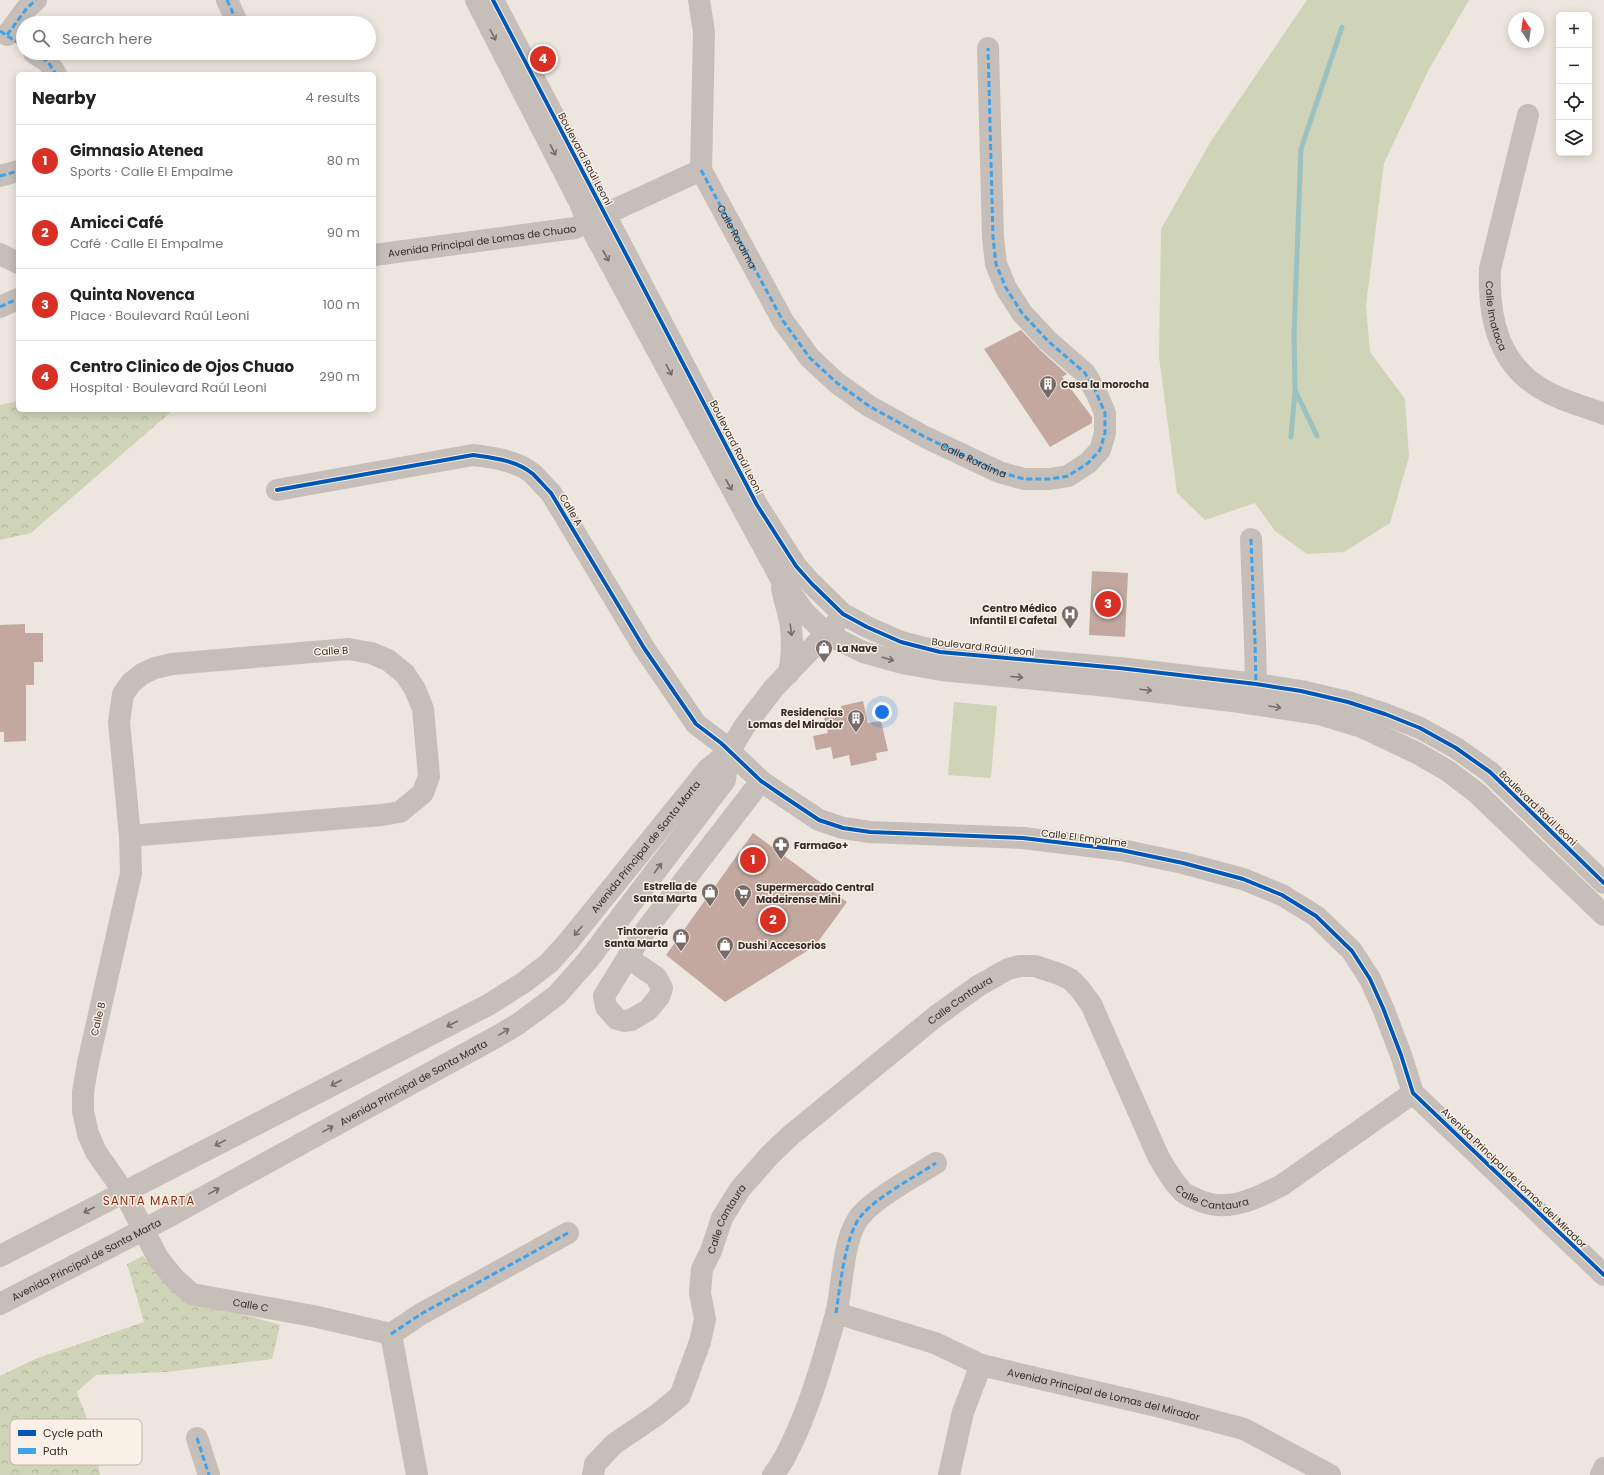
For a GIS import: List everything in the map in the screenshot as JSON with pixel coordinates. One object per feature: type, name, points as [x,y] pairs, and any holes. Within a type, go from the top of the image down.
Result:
[{"type":"street","points":[[22,16],[27,8],[36,0]]},
{"type":"street","points":[[227,0],[234,16]]},
{"type":"street","name":"Boulevard Raúl Leoni","points":[[476,0],[579,201],[596,218],[769,526],[796,566],[843,614],[867,627],[901,642],[940,652],[1119,668],[1256,684],[1301,691],[1355,704],[1385,714],[1420,728],[1456,748],[1490,772],[1604,883]]},
{"type":"street","name":"Boulevard Raúl Leoni","points":[[493,0],[596,218],[781,579],[805,613],[827,634],[863,652],[902,663],[933,669],[1108,686],[1240,702],[1319,714],[1362,727],[1417,753],[1448,771],[1477,793],[1604,915]]},
{"type":"street","name":"Calle Roraima","points":[[699,0],[704,32],[701,170],[783,321],[810,358],[837,383],[869,406],[925,437],[999,472],[1024,479],[1050,479],[1068,476],[1088,464],[1100,450],[1105,433],[1105,413],[1096,392],[1085,373],[1048,341],[1022,313],[1006,288],[996,264],[993,237],[988,48]]},
{"type":"street","points":[[10,37],[16,27]]},
{"type":"street","points":[[45,60],[55,72]]},
{"type":"street","name":"Calle Imataca","points":[[1528,115],[1490,269],[1489,295],[1494,322],[1502,349],[1525,377],[1549,393],[1604,414]]},
{"type":"street","name":"Avenida Principal de Lomas de Chuao","points":[[376,255],[575,228],[701,170]]},
{"type":"street","points":[[0,176],[16,172]]},
{"type":"street","points":[[0,254],[16,261]]},
{"type":"street","name":"Calle A","points":[[277,490],[473,455],[496,458],[516,463],[532,474],[551,493],[644,648],[696,724],[721,743],[729,752]]},
{"type":"street","points":[[1251,539],[1256,684]]},
{"type":"street","points":[[781,579],[793,643],[789,673]]},
{"type":"street","name":"Avenida Principal de Santa Marta","points":[[0,1256],[488,1005],[523,983],[549,963],[568,942],[708,769],[729,752],[744,727],[773,689],[827,634],[843,614]]},
{"type":"street","name":"Calle B","points":[[130,836],[374,816],[400,812],[423,793],[429,776],[423,709],[415,690],[405,674],[388,660],[371,653],[349,649],[172,664],[154,668],[142,674],[131,683],[123,694],[119,722],[130,836],[131,873],[88,1063],[83,1092],[83,1111],[88,1134],[96,1152],[124,1192],[143,1229]]},
{"type":"street","name":"Avenida Principal de Santa Marta","points":[[0,1304],[178,1211],[518,1024],[557,995],[588,960],[725,780],[729,752]]},
{"type":"street","name":"Calle El Empalme","points":[[729,752],[761,781],[819,820],[843,828],[870,832],[1023,838],[1120,850],[1183,863],[1243,879],[1282,895],[1316,916],[1352,951],[1370,979],[1383,1008],[1401,1055],[1413,1093]]},
{"type":"street","points":[[615,924],[633,948],[761,781]]},
{"type":"street","name":"Calle Cantaura","points":[[593,1475],[595,1464],[614,1444],[658,1414],[680,1396],[700,1342],[705,1320],[700,1293],[702,1270],[711,1251],[722,1218],[740,1188],[770,1155],[791,1135],[935,1017],[978,986],[1008,968],[1035,966],[1046,969],[1070,979],[1079,988],[1091,1004],[1158,1156],[1169,1176],[1184,1193],[1202,1202],[1222,1205],[1240,1204],[1259,1198],[1282,1185],[1413,1093]]},
{"type":"street","name":"Avenida Principal de Lomas del Mirador","points":[[1413,1093],[1604,1275]]},
{"type":"street","points":[[773,1475],[789,1450],[806,1411],[836,1313],[851,1232],[860,1216],[875,1203],[936,1163]]},
{"type":"street","name":"Calle C","points":[[143,1229],[158,1258],[174,1278],[192,1294],[313,1316],[390,1334]]},
{"type":"street","points":[[416,1475],[390,1334],[421,1314],[568,1233]]},
{"type":"street","points":[[836,1313],[935,1343],[981,1365],[963,1412],[949,1475]]},
{"type":"street","name":"Avenida Principal de Lomas del Mirador","points":[[981,1365],[1165,1408],[1244,1429],[1330,1475]]},
{"type":"street","points":[[197,1438],[209,1475]]},
{"type":"street","points":[[1601,1475],[1604,1468]]},
{"type":"green space","points":[[1307,0],[1469,0],[1428,71],[1384,163],[1366,305],[1370,352],[1405,399],[1409,457],[1390,523],[1344,552],[1307,554],[1275,531],[1255,503],[1205,520],[1177,493],[1159,357],[1161,229],[1211,141]]},
{"type":"green space","points":[[16,401],[16,412],[171,412],[31,533],[0,540],[0,405]]},
{"type":"green space","points":[[954,702],[997,706],[991,778],[948,775]]},
{"type":"green space","points":[[143,1256],[179,1296],[280,1325],[272,1359],[167,1372],[96,1375],[77,1392],[87,1419],[10,1419],[10,1465],[98,1465],[100,1475],[0,1475],[0,1376],[35,1359],[144,1322],[127,1264]]},
{"type":"building","name":"Casa la morocha","points":[[1021,330],[1040,350],[1067,374],[1062,377],[1092,417],[1092,423],[1050,447],[984,349]]},
{"type":"building","points":[[1092,571],[1128,573],[1125,637],[1089,635]]},
{"type":"building","points":[[25,624],[25,633],[43,633],[43,662],[34,662],[34,685],[26,685],[26,741],[4,742],[4,732],[0,732],[0,625]]},
{"type":"building","name":"Residencias Lomas del Mirador","points":[[863,701],[868,723],[881,721],[888,751],[876,753],[877,760],[851,766],[849,755],[833,759],[831,747],[816,750],[813,736],[828,733],[824,718],[843,714],[841,706]]},
{"type":"building","points":[[753,833],[847,902],[815,946],[725,1002],[666,955]]},
{"type":"waterway","points":[[1291,437],[1295,391],[1294,335],[1301,149],[1342,27]]},
{"type":"waterway","points":[[1296,392],[1317,436]]},
{"type":"marked path","points":[[21,16],[36,0]]},
{"type":"marked path","points":[[227,0],[234,16]]},
{"type":"marked path","points":[[7,35],[16,23]]},
{"type":"marked path","points":[[0,31],[16,41]]},
{"type":"marked path","points":[[701,170],[783,321],[810,358],[837,383],[869,406],[925,437],[999,472],[1024,479],[1050,479],[1068,476],[1088,463],[1100,450],[1105,433],[1105,413],[1096,392],[1085,373],[1048,341],[1022,313],[1006,288],[996,264],[993,237],[988,48]]},
{"type":"marked path","points":[[45,60],[55,72]]},
{"type":"marked path","points":[[0,176],[16,172]]},
{"type":"marked path","points":[[0,307],[15,300]]},
{"type":"marked path","points":[[1251,539],[1256,684]]},
{"type":"marked path","points":[[836,1313],[841,1276],[847,1248],[855,1225],[861,1216],[876,1202],[936,1163]]},
{"type":"marked path","points":[[391,1334],[421,1314],[568,1233]]},
{"type":"marked path","points":[[197,1438],[209,1475]]},
{"type":"cycle path","points":[[493,0],[757,505],[796,566],[843,614],[867,627],[901,642],[940,652],[1119,668],[1256,684],[1301,691],[1348,702],[1385,714],[1420,728],[1456,748],[1490,772],[1604,883]]},
{"type":"cycle path","points":[[277,490],[473,455],[504,460],[512,463],[533,474],[551,493],[644,648],[696,724],[721,743],[761,781],[819,820],[843,828],[870,832],[1023,838],[1121,850],[1183,863],[1243,879],[1282,895],[1316,916],[1352,951],[1370,979],[1383,1008],[1401,1055],[1413,1093],[1604,1275]]},
{"type":"place","name":"Centro Clinico de Ojos Chuao","points":[[543,59]]},
{"type":"place","name":"Casa la morocha","points":[[1048,399]]},
{"type":"place","name":"Quinta Novenca","points":[[1108,604]]},
{"type":"place","name":"Centro Médico Infantil El Cafetal","points":[[1070,629]]},
{"type":"place","name":"La Nave","points":[[824,663]]},
{"type":"place","name":"Residencias Lomas del Mirador","points":[[856,733]]},
{"type":"place","name":"Gimnasio Atenea","points":[[753,860]]},
{"type":"place","name":"FarmaGo+","points":[[781,860]]},
{"type":"place","name":"Estrella de Santa Marta","points":[[710,907]]},
{"type":"place","name":"Supermercado Central Madeirense Mini","points":[[743,908]]},
{"type":"place","name":"Amicci Café","points":[[773,920]]},
{"type":"place","name":"Tintorería Santa Marta","points":[[681,952]]},
{"type":"place","name":"Dushi Accesorios","points":[[725,960]]},
{"type":"district","name":"SANTA MARTA","points":[[149,1200]]}]
